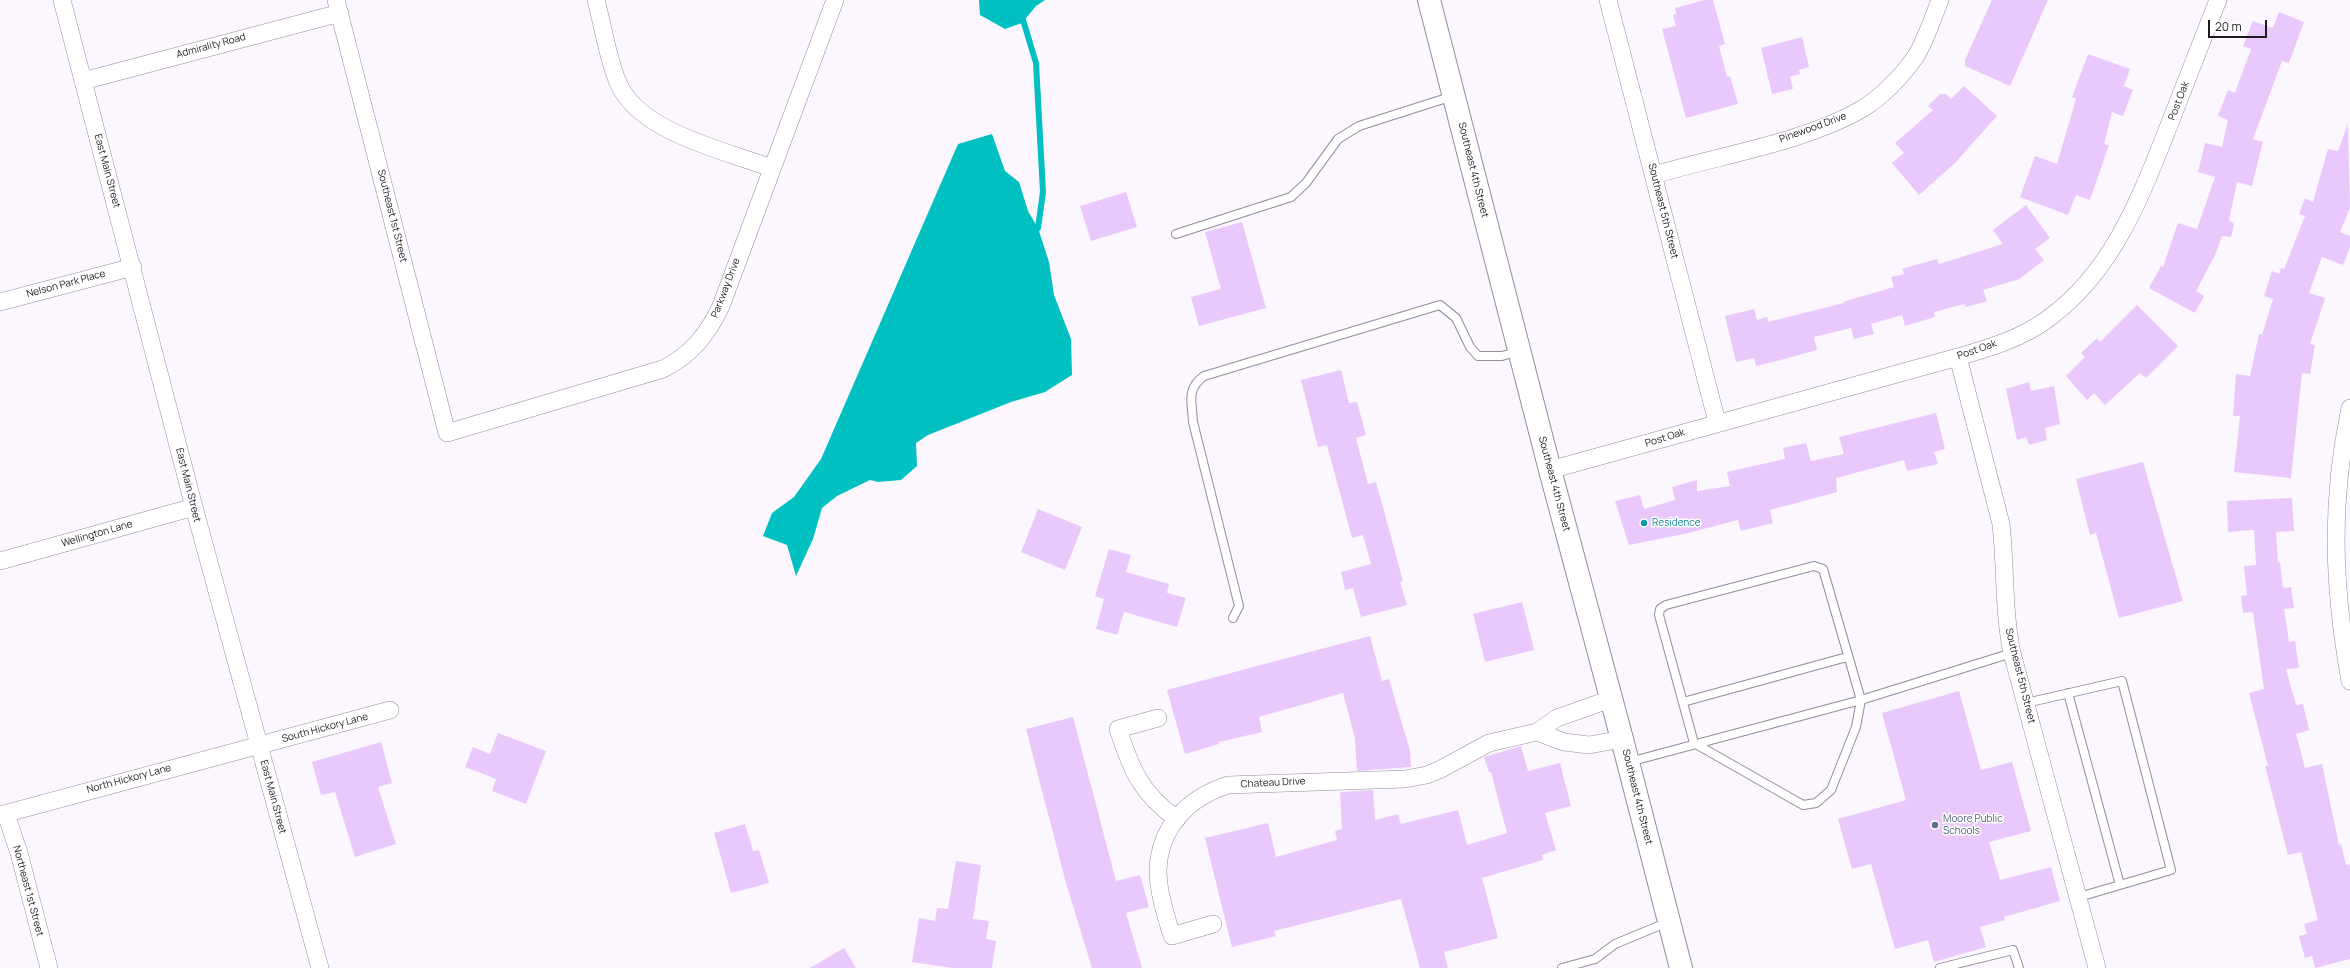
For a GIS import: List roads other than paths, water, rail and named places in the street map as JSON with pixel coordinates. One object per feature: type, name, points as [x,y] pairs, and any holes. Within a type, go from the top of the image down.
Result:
[{"type":"main road","name":"Southeast 4th Street","points":[[1429,0],[1519,351],[1612,699],[1681,968]]},
{"type":"street","name":"East Main Street","points":[[62,0],[133,267],[194,507],[320,968]]},
{"type":"street","points":[[596,0],[617,80],[626,98],[641,112],[658,124],[687,137],[771,168]]},
{"type":"street","name":"Parkway Drive","points":[[447,433],[663,369],[680,360],[695,347],[711,327],[835,0]]},
{"type":"street","name":"Southeast 5th Street","points":[[1608,0],[1717,422]]},
{"type":"street","name":"Pinewood Drive","points":[[1654,175],[1797,136],[1839,120],[1863,108],[1884,91],[1916,56],[1940,0]]},
{"type":"street","name":"Post Oak","points":[[1550,470],[1717,422],[1873,382],[1958,357],[2022,334],[2048,319],[2075,297],[2097,273],[2127,226],[2142,193],[2218,0]]},
{"type":"street","name":"Admirality Road","points":[[83,81],[338,6]]},
{"type":"street","name":"Southeast 1st Street","points":[[338,6],[447,433]]},
{"type":"street","name":"Nelson Park Place","points":[[0,302],[133,267]]},
{"type":"street","name":"Southeast 5th Street","points":[[1958,357],[2001,524],[2004,549],[2007,622],[2012,652],[2097,968]]},
{"type":"street","points":[[2350,408],[2340,466],[2335,517],[2336,574],[2350,682]]},
{"type":"street","name":"Wellington Lane","points":[[0,561],[194,507]]},
{"type":"street","name":"Chateau Drive","points":[[1213,924],[1172,936],[1163,904],[1158,870],[1164,841],[1177,818],[1190,803],[1208,792],[1228,785],[1404,779],[1427,775],[1489,743],[1537,732],[1558,718],[1612,699]]},
{"type":"street","name":"South Hickory Lane","points":[[259,746],[390,710]]},
{"type":"street","points":[[1158,718],[1118,729],[1126,755],[1144,789],[1157,805],[1177,818]]},
{"type":"street","points":[[1537,732],[1564,742],[1589,745],[1622,739]]},
{"type":"street","name":"North Hickory Lane","points":[[3,815],[204,759],[259,746]]},
{"type":"street","name":"Northeast 1st Street","points":[[3,815],[19,853],[49,968]]},
{"type":"lane","points":[[1176,234],[1291,197],[1306,184],[1338,139],[1359,126],[1454,96]]},
{"type":"lane","points":[[1233,618],[1239,606],[1193,422],[1192,394],[1195,382],[1204,376],[1440,305],[1456,318],[1470,347],[1478,356],[1502,356],[1519,351]]},
{"type":"lane","points":[[1819,566],[1823,569],[1847,657],[1861,700],[1856,727],[1831,790],[1816,803],[1803,805],[1694,743],[1659,615],[1660,609],[1666,605],[1819,566]]},
{"type":"lane","points":[[1628,762],[1694,743],[1861,700],[2012,652]]},
{"type":"lane","points":[[1683,702],[1847,657]]},
{"type":"lane","points":[[2026,703],[2122,681],[2171,870],[2079,897]]},
{"type":"lane","points":[[2068,693],[2120,885]]},
{"type":"lane","points":[[1562,968],[1595,959],[1616,944],[1669,922]]},
{"type":"lane","points":[[1940,968],[2013,950],[2019,968]]},
{"type":"water","points":[[979,0],[1045,0],[1036,6],[1022,23],[1005,29],[980,15]]},
{"type":"water","points":[[992,134],[1005,171],[1019,182],[1028,211],[1038,228],[1049,262],[1054,295],[1071,339],[1072,375],[1045,392],[1011,402],[928,435],[916,443],[917,466],[901,480],[878,482],[870,480],[837,496],[822,508],[813,539],[796,576],[787,545],[763,536],[772,513],[794,497],[821,459],[958,144]]},
{"type":"waterway","points":[[1017,0],[1036,63],[1043,192],[1038,228]]},
{"type":"place","name":"Residence","points":[[1644,523]]},
{"type":"place","name":"Moore Public Schools","points":[[1935,825]]}]
